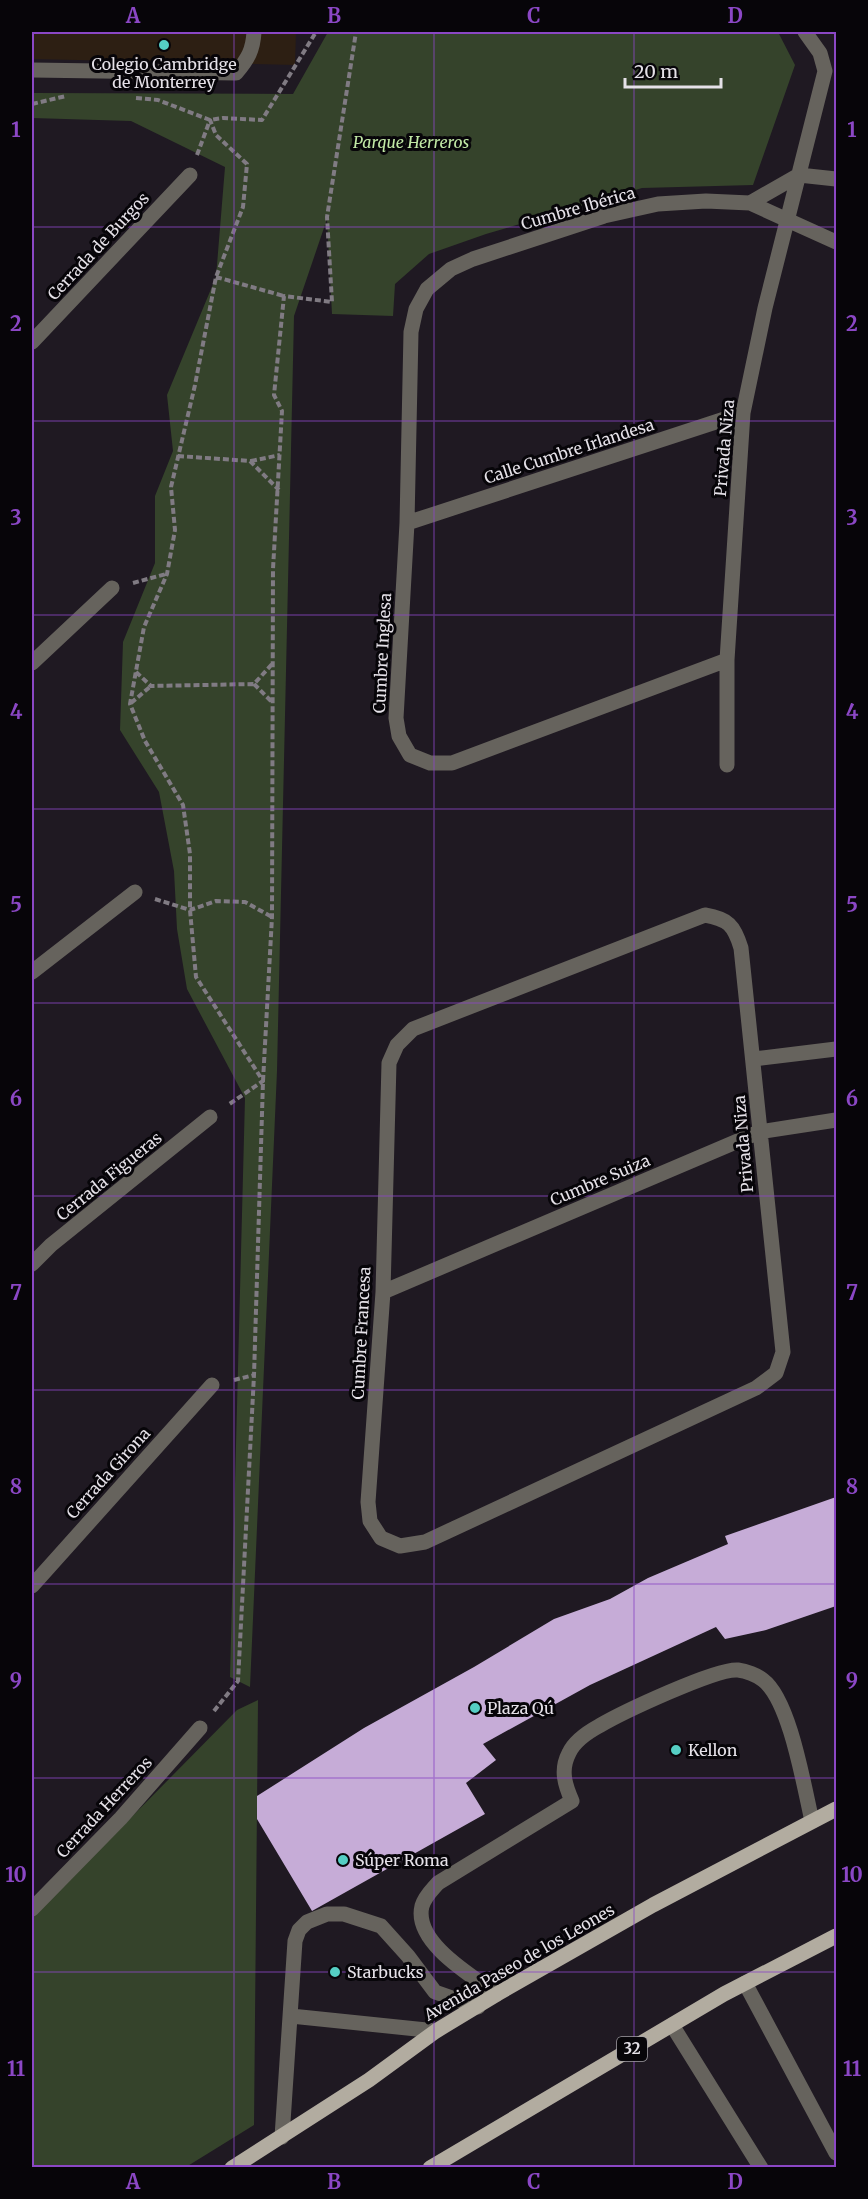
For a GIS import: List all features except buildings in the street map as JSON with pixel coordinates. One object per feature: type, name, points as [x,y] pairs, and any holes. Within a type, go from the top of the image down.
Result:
[{"type":"main road","name":"Avenida Paseo de los Leones","points":[[232,2168],[369,2080],[436,2031],[497,1994],[653,1905],[837,1809]]},
{"type":"main road","name":"32","points":[[430,2168],[745,1983],[837,1936]]},
{"type":"street","points":[[32,70],[236,73],[249,57],[254,32]]},
{"type":"street","name":"Privada Niza","points":[[727,765],[727,660],[743,413],[765,308],[825,71],[820,53],[805,32]]},
{"type":"street","name":"Cerrada de Burgos","points":[[32,342],[190,175]]},
{"type":"street","points":[[750,203],[799,175],[837,179]]},
{"type":"street","name":"Cumbre Ibérica","points":[[427,289],[451,269],[473,259],[604,216],[658,204],[706,201],[750,203],[788,222]]},
{"type":"street","points":[[788,222],[837,242]]},
{"type":"street","name":"Cumbre Inglesa","points":[[427,289],[416,309],[411,332],[407,523],[396,718],[399,736],[410,755],[430,763],[452,763],[727,660]]},
{"type":"street","name":"Calle Cumbre Irlandesa","points":[[407,523],[743,413]]},
{"type":"street","points":[[32,663],[112,588]]},
{"type":"street","points":[[32,972],[135,892]]},
{"type":"street","name":"Cumbre Francesa","points":[[722,918],[705,915],[413,1029],[397,1045],[389,1063],[383,1292],[370,1521],[381,1538],[400,1546],[425,1542],[756,1388],[776,1372]]},
{"type":"street","name":"Privada Niza","points":[[722,918],[736,932],[741,948],[783,1352],[776,1372]]},
{"type":"street","points":[[754,1059],[837,1049]]},
{"type":"street","name":"Cerrada Figueras","points":[[32,1264],[51,1245],[210,1117]]},
{"type":"street","name":"Cumbre Suiza","points":[[383,1292],[759,1132],[837,1120]]},
{"type":"street","name":"Cerrada Girona","points":[[32,1586],[212,1385]]},
{"type":"street","points":[[497,1994],[444,1955],[430,1938],[423,1924],[422,1907],[427,1895],[438,1883],[572,1801],[566,1786],[564,1767],[566,1760],[569,1752],[582,1738],[597,1727],[687,1685],[736,1670],[749,1672],[763,1680],[773,1690],[780,1705],[792,1738],[812,1821]]},
{"type":"street","name":"Cerrada Herreros","points":[[32,1909],[121,1818],[200,1728]]},
{"type":"street","points":[[282,2137],[295,1941],[299,1930],[307,1922],[327,1914],[344,1914],[381,1926],[408,1956],[435,1992],[477,2007]]},
{"type":"street","points":[[745,1983],[837,2153]]},
{"type":"street","points":[[291,2016],[436,2031]]},
{"type":"street","points":[[672,2025],[761,2168]]},
{"type":"path","points":[[216,277],[284,296],[332,302],[327,218],[356,32]]},
{"type":"path","points":[[190,175],[210,120],[216,135],[247,164],[243,207],[216,277],[195,385],[171,487],[175,530],[167,574],[144,627],[130,704],[145,741],[183,805],[190,854],[190,910],[196,977],[263,1081]]},
{"type":"path","points":[[200,1728],[238,1682],[254,1375],[263,1081],[273,917],[271,807],[273,569],[282,411],[274,395],[284,296]]},
{"type":"path","points":[[178,456],[250,461],[280,455]]},
{"type":"path","points":[[250,461],[279,490]]},
{"type":"path","points":[[112,588],[167,574]]},
{"type":"path","points":[[254,684],[273,662]]},
{"type":"path","points":[[136,671],[150,686]]},
{"type":"path","points":[[130,704],[150,686],[254,684],[273,704]]},
{"type":"path","points":[[135,892],[190,910],[216,901],[245,902],[273,917]]},
{"type":"path","points":[[210,1117],[263,1081]]},
{"type":"shaded area","name":"Colegio Cambridge de Monterrey","points":[[32,32],[296,32],[295,65],[32,59]]},
{"type":"green space","name":"Parque Herreros","points":[[328,32],[778,32],[795,65],[753,185],[642,188],[486,234],[429,254],[395,284],[393,316],[332,314],[327,219],[294,316],[277,1071],[250,1687],[230,1677],[245,1098],[187,989],[177,929],[174,871],[159,792],[120,730],[123,642],[155,563],[155,496],[173,451],[167,395],[216,277],[225,167],[131,121],[32,118],[32,93],[293,94]]},
{"type":"green space","points":[[258,1700],[254,2125],[186,2167],[32,2168],[32,1918],[237,1710]]},
{"type":"place","name":"Colegio Cambridge de Monterrey","points":[[164,45]]},
{"type":"place","name":"Plaza Qú","points":[[475,1708]]},
{"type":"place","name":"Kellon","points":[[676,1750]]},
{"type":"place","name":"Súper Roma","points":[[343,1860]]},
{"type":"place","name":"Starbucks","points":[[335,1972]]}]
